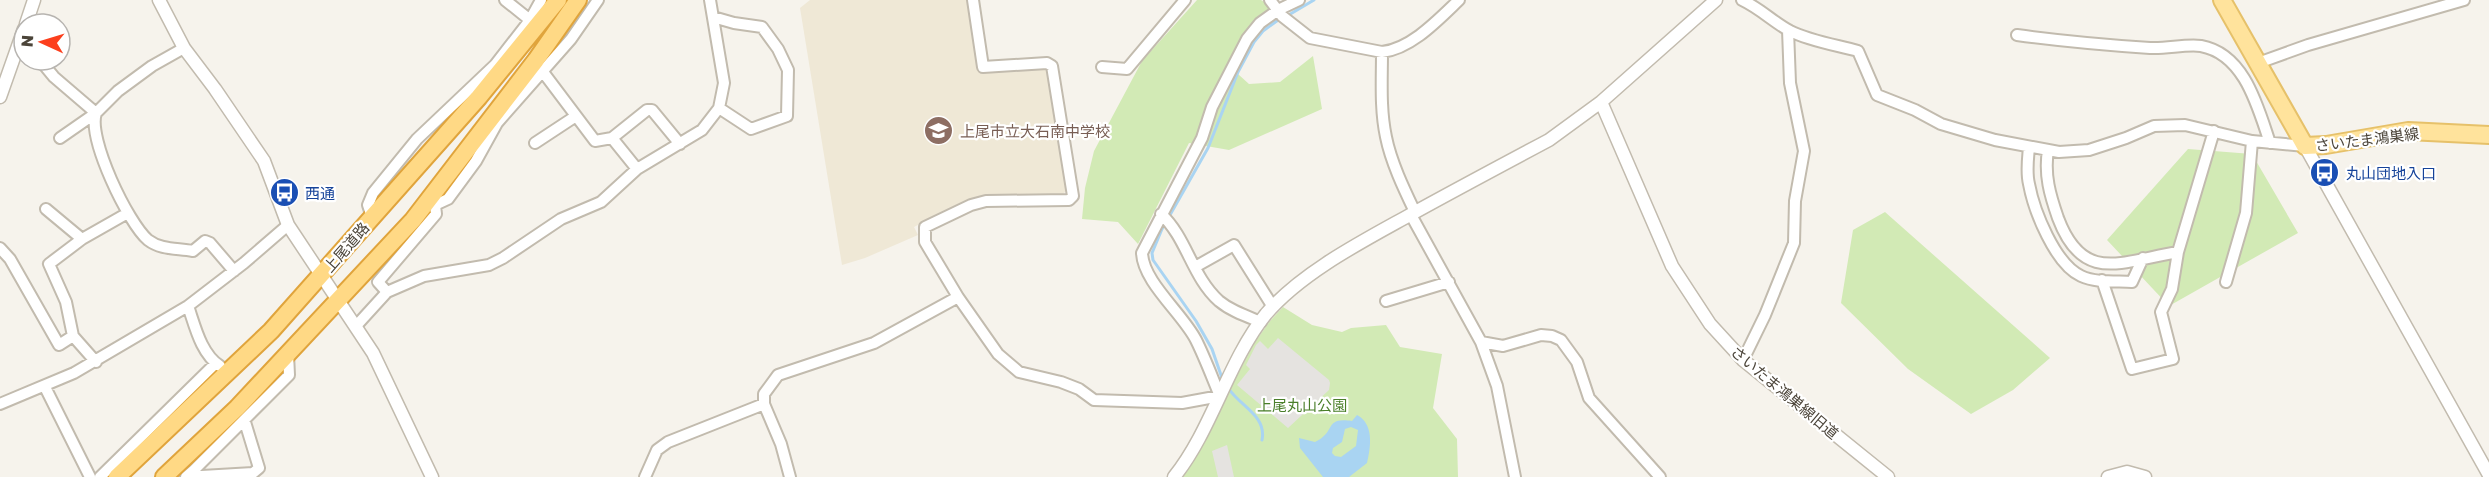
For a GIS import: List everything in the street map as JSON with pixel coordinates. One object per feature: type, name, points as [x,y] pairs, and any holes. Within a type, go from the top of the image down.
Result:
[{"type":"highway","name":"上尾道路","points":[[117,477],[222,367],[271,331],[321,277],[479,97],[558,0]]},
{"type":"highway","name":"上尾道路","points":[[164,477],[237,408],[431,204],[578,0]]},
{"type":"main road","name":"さいたま鴻巣線","points":[[2222,0],[2305,146],[2326,145],[2408,131],[2489,135]]},
{"type":"street","points":[[159,0],[183,48],[215,89],[264,161],[288,225],[373,353],[432,477]]},
{"type":"street","points":[[505,0],[530,20]]},
{"type":"street","points":[[372,217],[368,205],[373,193],[417,139],[495,65],[530,20],[542,0]]},
{"type":"street","points":[[387,292],[378,282],[436,214],[431,204],[448,200],[497,123],[571,39],[598,0]]},
{"type":"street","points":[[356,326],[387,292],[424,276],[489,265],[503,258],[561,219],[610,196],[637,169],[702,130],[719,108],[724,83],[710,0]]},
{"type":"street","points":[[973,0],[983,67],[1047,63],[1052,66],[1073,196],[1069,200],[986,201],[971,205],[926,227],[925,242],[958,297],[998,354],[1011,366],[1028,376],[1061,382],[1079,389],[1094,400],[1103,401],[1182,403],[1220,396]]},
{"type":"street","points":[[1102,67],[1127,69],[1185,0]]},
{"type":"street","points":[[1270,0],[1295,27],[1310,38],[1382,52],[1394,50],[1410,41],[1459,0]]},
{"type":"street","points":[[1220,396],[1195,338],[1151,276],[1143,260],[1144,247],[1202,138],[1212,107],[1247,39],[1260,23],[1278,10],[1299,0]]},
{"type":"street","points":[[1742,0],[1762,10],[1788,30],[1808,38],[1858,51],[1877,95],[1915,110],[1941,124],[2028,147],[2048,150],[2089,150],[2161,125],[2185,124],[2252,141],[2305,146],[2489,475]]},
{"type":"street","points":[[2258,63],[2308,45],[2464,0]]},
{"type":"street","points":[[1174,477],[1200,435],[1261,322],[1273,307],[1301,283],[1354,247],[1549,140],[1601,102],[1714,1]]},
{"type":"street","points":[[713,17],[762,27],[788,70],[787,116],[752,129],[719,108]]},
{"type":"street","points":[[1743,360],[1765,315],[1794,243],[1795,201],[1804,151],[1790,83],[1788,30]]},
{"type":"street","points":[[2017,35],[2152,48],[2193,46],[2214,50],[2230,61],[2247,82],[2270,143]]},
{"type":"street","points":[[60,138],[96,113],[126,85],[183,48]]},
{"type":"street","points":[[1382,52],[1382,105],[1386,139],[1413,213],[1481,342],[1497,386],[1515,477]]},
{"type":"street","points":[[0,97],[12,65]]},
{"type":"street","points":[[50,72],[96,113]]},
{"type":"street","points":[[543,72],[595,141],[612,138],[647,110],[652,110],[680,144]]},
{"type":"street","name":"さいたま鴻巣線旧道","points":[[1601,102],[1672,266],[1710,324],[1743,360],[1888,477]]},
{"type":"street","points":[[96,113],[94,131],[98,146],[126,214],[147,239],[159,246],[193,251],[205,241],[234,271]]},
{"type":"street","points":[[535,143],[576,116]]},
{"type":"street","points":[[2102,280],[2132,369],[2174,358],[2161,312],[2172,289],[2178,252],[2214,131]]},
{"type":"street","points":[[612,138],[637,169]]},
{"type":"street","points":[[2226,282],[2246,213],[2252,141]]},
{"type":"street","points":[[2028,147],[2028,182],[2031,192],[2053,248],[2069,268],[2080,276],[2132,282],[2143,258]]},
{"type":"street","points":[[2048,150],[2048,185],[2061,226],[2073,248],[2085,259],[2098,262],[2178,252]]},
{"type":"street","points":[[46,209],[82,239]]},
{"type":"street","points":[[96,362],[73,336],[66,302],[49,264],[82,239],[126,214]]},
{"type":"street","points":[[1161,214],[1171,223],[1205,285],[1218,300],[1233,311],[1261,322]]},
{"type":"street","points":[[0,404],[45,387],[96,362],[115,348],[188,306],[288,225]]},
{"type":"street","points":[[1195,267],[1234,244],[1273,307]]},
{"type":"street","points":[[0,249],[10,258],[59,345],[73,336]]},
{"type":"street","points":[[1386,301],[1449,282]]},
{"type":"street","points":[[790,477],[781,444],[764,404],[764,394],[778,375],[874,343],[958,297]]},
{"type":"street","points":[[100,477],[222,367],[200,340],[188,306]]},
{"type":"street","points":[[1481,342],[1503,346],[1541,335],[1561,340],[1577,362],[1589,398],[1660,477]]},
{"type":"street","points":[[190,474],[245,422],[289,375],[288,354]]},
{"type":"street","points":[[45,387],[90,477]]},
{"type":"street","points":[[645,477],[657,450],[668,442],[764,404]]},
{"type":"street","points":[[190,474],[202,476],[253,473],[260,468],[245,422]]},
{"type":"street","points":[[2108,477],[2127,472],[2145,477]]},
{"type":"shaded area","name":"上尾市立大石南中学校","points":[[810,0],[969,0],[980,72],[1044,66],[1049,71],[1067,190],[1062,195],[995,195],[956,205],[914,227],[918,235],[865,258],[842,265],[800,8]]},
{"type":"shaded area","points":[[1278,338],[1330,383],[1329,390],[1288,428],[1237,385],[1250,369],[1246,365],[1256,345],[1260,341],[1268,349]]},
{"type":"shaded area","points":[[1227,445],[1234,477],[1218,477],[1212,451]]},
{"type":"green space","points":[[1197,0],[1261,0],[1273,7],[1228,65],[1249,84],[1280,82],[1313,56],[1322,109],[1229,150],[1189,143],[1138,244],[1118,222],[1082,219],[1085,188],[1094,151],[1142,61]]},
{"type":"green space","points":[[2188,149],[2252,154],[2298,233],[2169,306],[2107,240]]},
{"type":"green space","points":[[1885,212],[2050,358],[2013,390],[1971,414],[1908,369],[1841,303],[1853,230]]},
{"type":"green space","name":"上尾丸山公園","points":[[1283,307],[1312,325],[1342,332],[1351,328],[1386,325],[1400,347],[1442,354],[1433,408],[1457,439],[1458,477],[1183,477],[1255,342]]},
{"type":"water","points":[[1357,415],[1369,430],[1370,450],[1367,463],[1349,477],[1323,477],[1300,448],[1299,438],[1315,442],[1326,434],[1333,423],[1343,420],[1352,421]],"holes":[[[1351,427],[1358,430],[1356,446],[1341,457],[1335,456],[1332,453],[1333,448],[1342,442],[1345,429]]]},
{"type":"waterway","points":[[1287,16],[1314,0]]},
{"type":"waterway","points":[[1223,381],[1212,349],[1196,321],[1153,260],[1152,253],[1162,229],[1208,148],[1238,72],[1254,42],[1263,31],[1281,18]]},
{"type":"waterway","points":[[1229,389],[1257,418],[1262,440]]},
{"type":"place","name":"上尾市立大石南中学校","points":[[939,131]]},
{"type":"place","name":"丸山団地入口","points":[[2325,173]]},
{"type":"place","name":"西通","points":[[284,193]]}]
